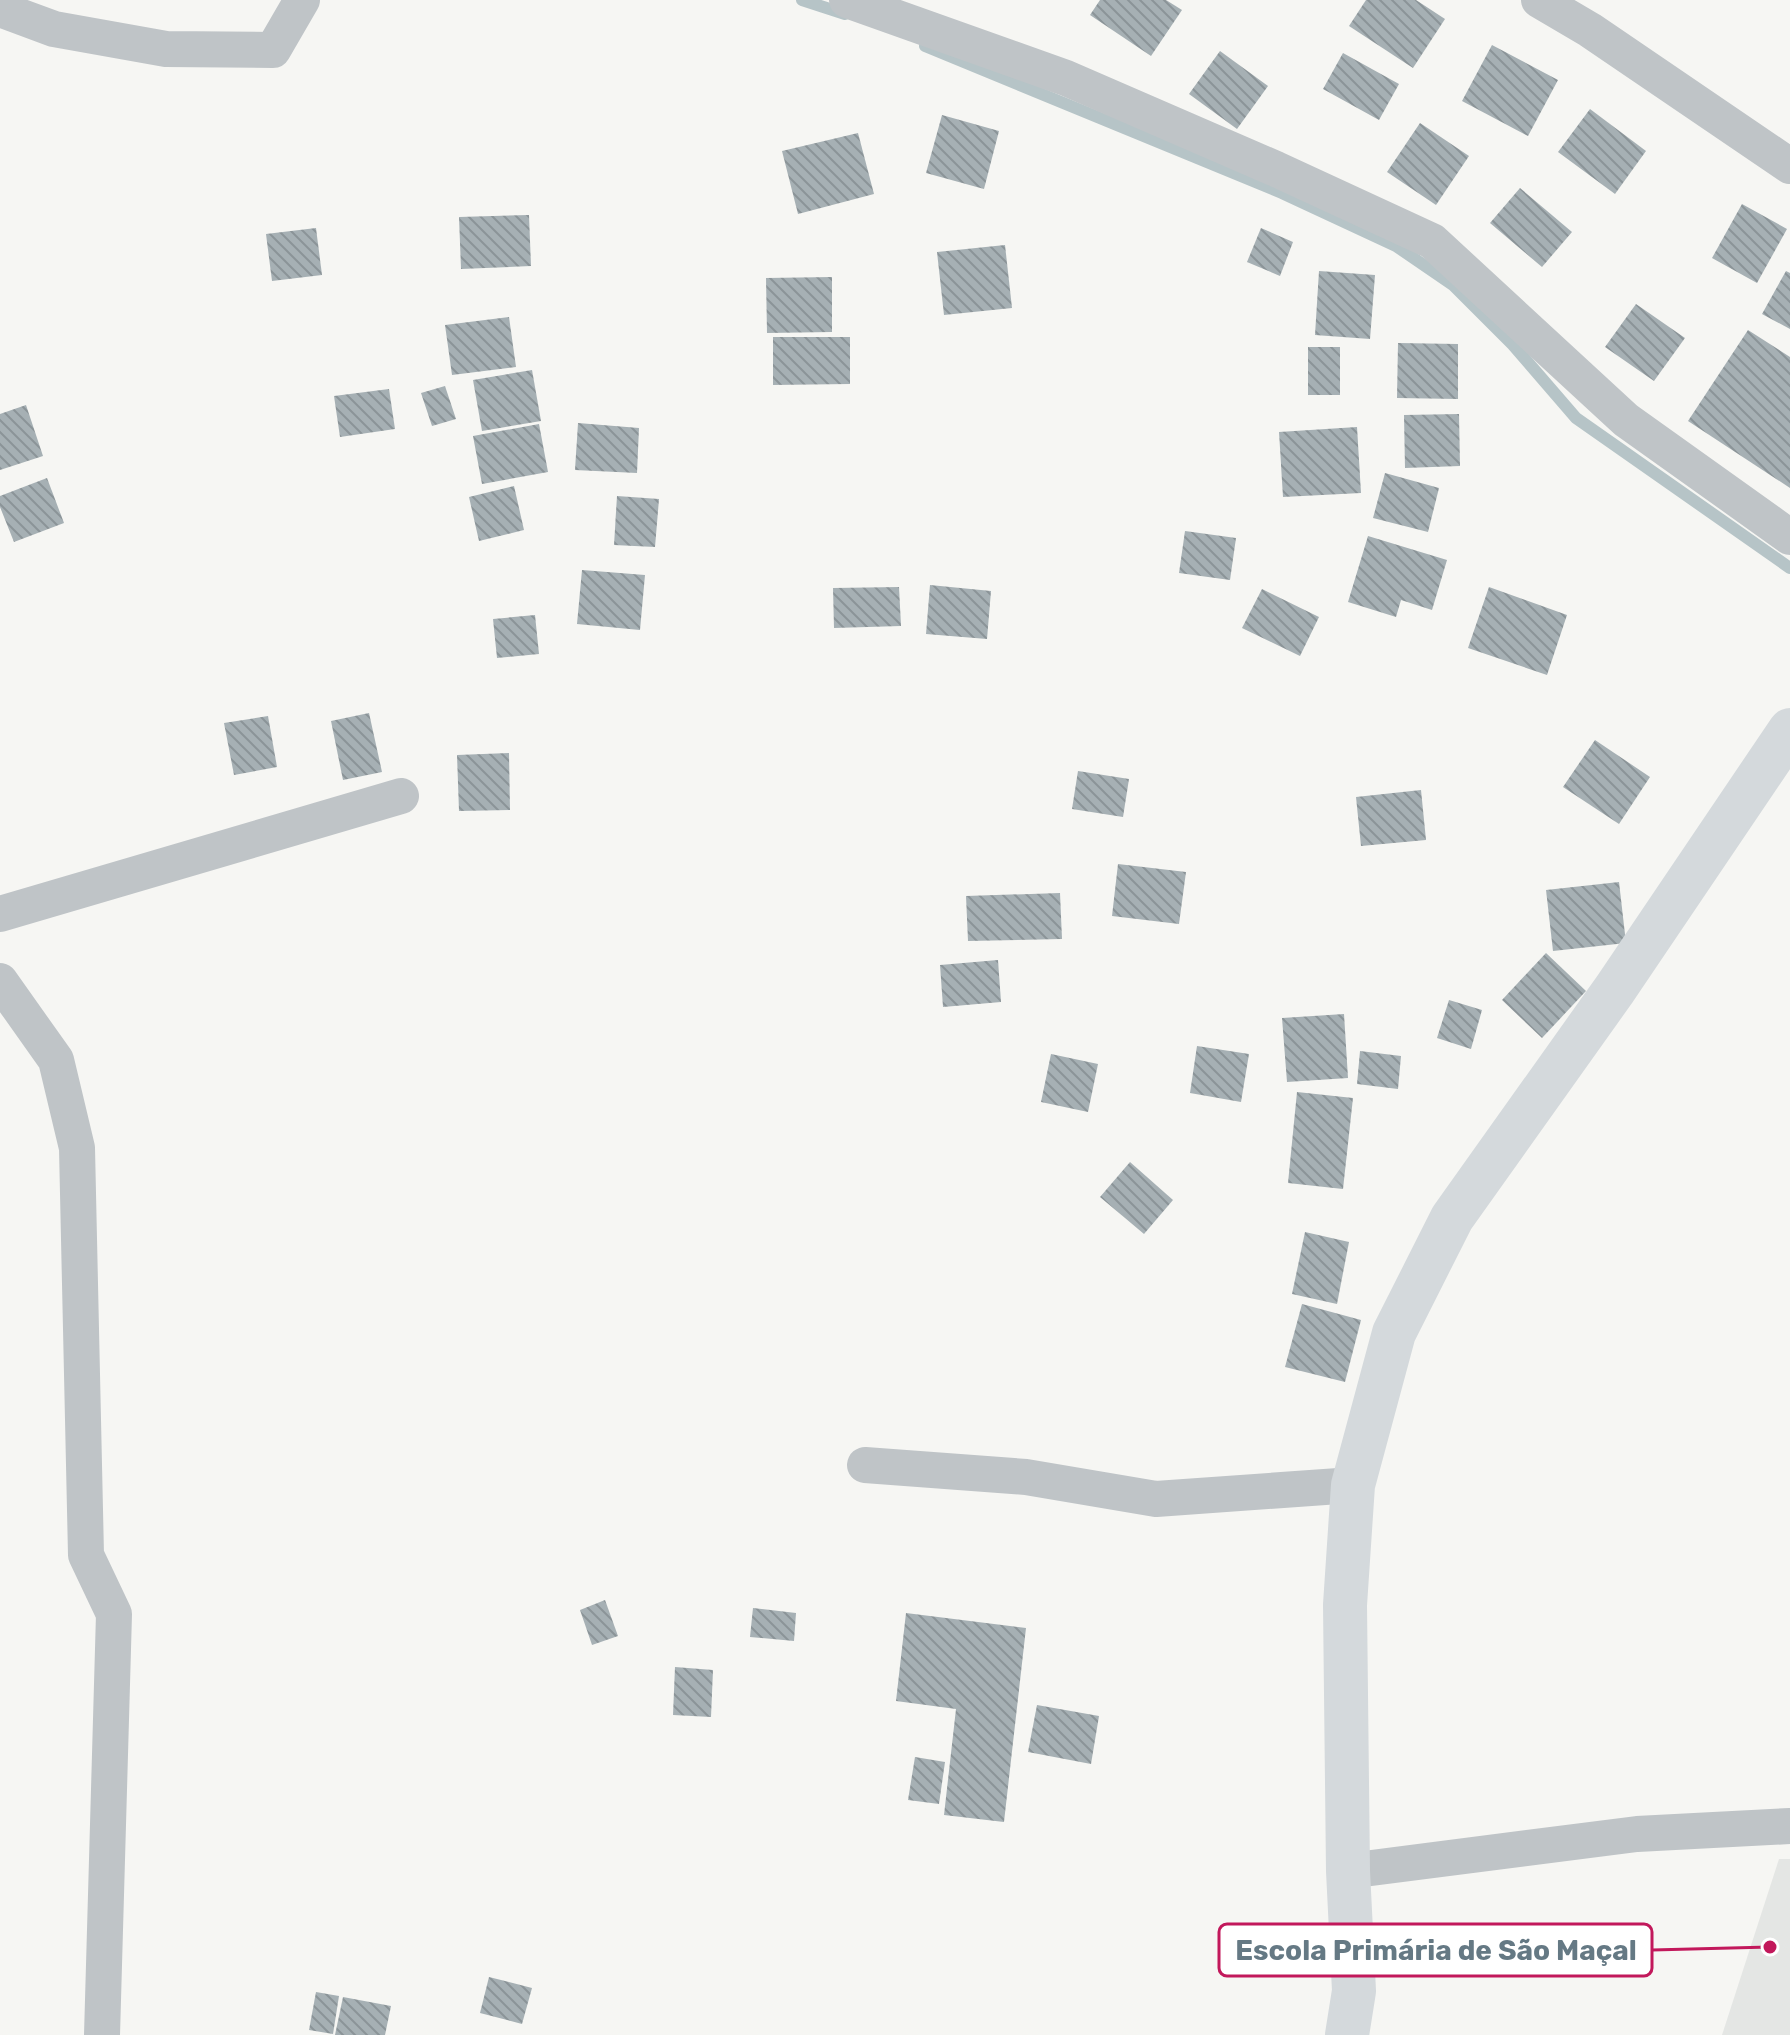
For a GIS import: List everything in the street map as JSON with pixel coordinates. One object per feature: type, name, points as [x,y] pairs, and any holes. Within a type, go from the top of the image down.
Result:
[{"type":"street","points":[[0,9],[54,29],[166,49],[273,50],[302,0]]},
{"type":"street","points":[[847,0],[1066,78],[1432,241],[1626,420],[1790,537]]},
{"type":"street","points":[[1539,0],[1590,30],[1790,166]]},
{"type":"street","points":[[1347,2035],[1354,1991],[1348,1871],[1345,1605],[1353,1485],[1394,1333],[1452,1218],[1615,989],[1790,730]]},
{"type":"street","points":[[0,914],[401,796]]},
{"type":"street","points":[[0,981],[56,1060],[77,1148],[86,1555],[114,1614],[102,2035]]},
{"type":"street","points":[[865,1465],[1026,1477],[1156,1499],[1353,1485]]},
{"type":"street","points":[[1348,1871],[1637,1834],[1790,1826]]},
{"type":"shaded area","points":[[1779,1859],[1790,1859],[1790,2035],[1722,2035]]},
{"type":"building","points":[[1100,0],[1166,0],[1182,10],[1151,56],[1090,15]]},
{"type":"building","points":[[1366,0],[1416,0],[1445,19],[1413,68],[1349,26]]},
{"type":"building","points":[[1492,45],[1558,80],[1528,136],[1462,101]]},
{"type":"building","points":[[1220,51],[1268,86],[1237,129],[1189,94]]},
{"type":"building","points":[[1343,53],[1399,84],[1379,120],[1323,89]]},
{"type":"building","points":[[1590,109],[1646,151],[1615,194],[1558,152]]},
{"type":"building","points":[[942,115],[999,131],[984,189],[926,173]]},
{"type":"building","points":[[1420,123],[1469,156],[1436,205],[1387,172]]},
{"type":"building","points":[[858,133],[874,194],[798,214],[782,151]]},
{"type":"building","points":[[1520,188],[1572,232],[1542,267],[1490,223]]},
{"type":"building","points":[[1742,204],[1787,229],[1757,283],[1712,258]]},
{"type":"building","points":[[529,215],[531,266],[461,269],[459,217]]},
{"type":"building","points":[[316,228],[322,275],[272,281],[266,234]]},
{"type":"building","points":[[1261,228],[1293,242],[1280,276],[1247,262]]},
{"type":"building","points":[[1005,245],[1012,308],[944,315],[937,252]]},
{"type":"building","points":[[1319,271],[1375,275],[1370,339],[1315,335]]},
{"type":"building","points":[[1786,271],[1790,273],[1790,329],[1762,314]]},
{"type":"building","points":[[832,277],[832,332],[767,333],[766,278]]},
{"type":"building","points":[[1636,304],[1685,338],[1654,381],[1605,347]]},
{"type":"building","points":[[509,317],[516,367],[452,375],[445,325]]},
{"type":"building","points":[[1748,330],[1790,357],[1790,488],[1688,421]]},
{"type":"building","points":[[773,337],[850,337],[850,384],[773,385]]},
{"type":"building","points":[[1398,343],[1458,344],[1458,399],[1397,398]]},
{"type":"building","points":[[1308,347],[1340,347],[1340,395],[1308,395]]},
{"type":"building","points":[[532,370],[541,421],[482,431],[473,380]]},
{"type":"building","points":[[445,386],[456,419],[432,426],[421,393]]},
{"type":"building","points":[[389,389],[395,429],[340,437],[334,396]]},
{"type":"building","points":[[26,405],[43,456],[0,470],[0,414]]},
{"type":"building","points":[[1459,414],[1460,466],[1405,468],[1404,415]]},
{"type":"building","points":[[578,423],[639,428],[637,473],[575,470]]},
{"type":"building","points":[[539,424],[548,472],[482,484],[473,436]]},
{"type":"building","points":[[1357,427],[1361,493],[1283,497],[1279,432]]},
{"type":"building","points":[[1385,473],[1439,488],[1428,532],[1373,518]]},
{"type":"building","points":[[47,478],[64,523],[14,542],[0,507],[0,496]]},
{"type":"building","points":[[514,486],[524,530],[479,541],[469,497]]},
{"type":"building","points":[[617,496],[659,499],[655,547],[614,545]]},
{"type":"building","points":[[1185,531],[1236,538],[1230,580],[1179,573]]},
{"type":"building","points":[[1368,536],[1447,560],[1432,610],[1401,600],[1396,617],[1348,602]]},
{"type":"building","points":[[582,570],[645,575],[640,630],[577,624]]},
{"type":"building","points":[[930,585],[991,591],[987,639],[926,634]]},
{"type":"building","points":[[899,587],[901,626],[834,628],[833,588]]},
{"type":"building","points":[[1489,587],[1567,615],[1547,675],[1468,648]]},
{"type":"building","points":[[1262,589],[1319,617],[1300,656],[1242,628]]},
{"type":"building","points":[[535,615],[539,654],[497,658],[493,619]]},
{"type":"building","points":[[369,713],[382,772],[343,780],[331,721]]},
{"type":"building","points":[[268,716],[277,767],[234,775],[224,723]]},
{"type":"building","points":[[1595,740],[1650,777],[1619,824],[1563,787]]},
{"type":"building","points":[[509,753],[510,810],[459,811],[457,755]]},
{"type":"building","points":[[1078,771],[1129,779],[1123,817],[1072,809]]},
{"type":"building","points":[[1421,790],[1426,840],[1361,846],[1356,797]]},
{"type":"building","points":[[1118,864],[1186,872],[1179,924],[1112,916]]},
{"type":"building","points":[[1619,882],[1626,943],[1553,951],[1546,890]]},
{"type":"building","points":[[1060,893],[1062,939],[968,941],[966,896]]},
{"type":"building","points":[[1546,953],[1586,991],[1542,1038],[1502,1000]]},
{"type":"building","points":[[998,960],[1001,1002],[943,1007],[940,965]]},
{"type":"building","points":[[1449,1000],[1482,1010],[1471,1049],[1437,1038]]},
{"type":"building","points":[[1344,1014],[1348,1078],[1287,1082],[1282,1018]]},
{"type":"building","points":[[1197,1046],[1249,1054],[1241,1102],[1190,1093]]},
{"type":"building","points":[[1360,1051],[1401,1056],[1398,1089],[1357,1084]]},
{"type":"building","points":[[1051,1054],[1098,1064],[1088,1112],[1041,1102]]},
{"type":"building","points":[[1297,1092],[1353,1098],[1343,1189],[1288,1183]]},
{"type":"building","points":[[1130,1162],[1173,1200],[1144,1234],[1100,1197]]},
{"type":"building","points":[[1305,1232],[1349,1242],[1337,1304],[1292,1294]]},
{"type":"building","points":[[1302,1304],[1361,1320],[1345,1382],[1285,1367]]},
{"type":"building","points":[[605,1600],[618,1636],[592,1645],[580,1610]]},
{"type":"building","points":[[753,1608],[796,1613],[794,1641],[750,1637]]},
{"type":"building","points":[[906,1613],[1026,1628],[1004,1822],[944,1815],[956,1709],[896,1701]]},
{"type":"building","points":[[675,1667],[713,1670],[711,1717],[673,1715]]},
{"type":"building","points":[[1037,1705],[1099,1716],[1091,1764],[1028,1752]]},
{"type":"building","points":[[915,1757],[945,1762],[939,1804],[908,1800]]},
{"type":"building","points":[[489,1977],[532,1988],[522,2024],[480,2013]]},
{"type":"building","points":[[316,1992],[339,1996],[333,2034],[309,2030]]},
{"type":"building","points":[[343,1997],[391,2006],[385,2035],[335,2035]]},
{"type":"waterway","points":[[802,0],[845,14]]},
{"type":"waterway","points":[[925,46],[1282,193],[1396,246],[1453,285],[1513,345],[1576,418],[1790,568]]},
{"type":"place","name":"Escola Primária de São Maçal","points":[[1770,1947]]}]
